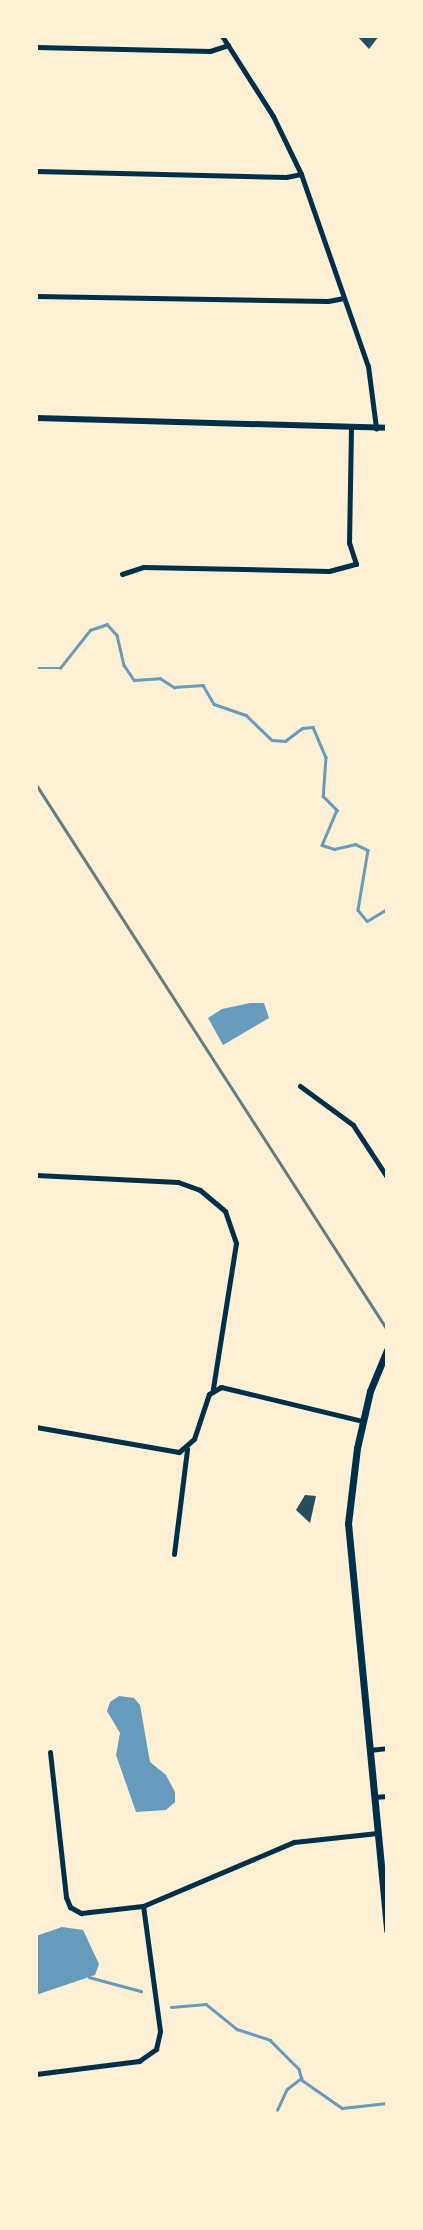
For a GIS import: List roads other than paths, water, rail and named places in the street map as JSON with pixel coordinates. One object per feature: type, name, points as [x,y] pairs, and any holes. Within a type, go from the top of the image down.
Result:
[{"type":"main road","points":[[387,1350],[364,1421],[348,1523],[387,1930]]},
{"type":"street","points":[[222,36],[277,122],[301,174],[370,374],[376,428]]},
{"type":"street","points":[[36,47],[210,51],[228,45]]},
{"type":"street","points":[[36,171],[286,177],[301,174]]},
{"type":"street","points":[[36,296],[328,301],[344,298]]},
{"type":"street","points":[[36,418],[387,428]]},
{"type":"street","points":[[122,574],[143,567],[329,571],[356,564],[349,543],[352,427]]},
{"type":"street","points":[[300,1086],[353,1125],[387,1177]]},
{"type":"street","points":[[36,1175],[178,1182],[200,1190],[226,1210],[236,1243],[213,1389],[187,1449],[174,1554]]},
{"type":"street","points":[[213,1389],[224,1388],[364,1421]]},
{"type":"street","points":[[36,1427],[166,1451],[187,1449]]},
{"type":"street","points":[[369,1750],[387,1748]]},
{"type":"street","points":[[50,1752],[68,1905],[85,1914],[143,1906],[294,1842],[378,1833]]},
{"type":"street","points":[[374,1797],[387,1796]]},
{"type":"street","points":[[36,2074],[139,2061],[156,2049],[160,2031],[143,1906]]},
{"type":"water","points":[[250,1003],[264,1003],[269,1018],[223,1045],[208,1018],[222,1009]]},
{"type":"water","points":[[119,1696],[134,1698],[140,1705],[150,1762],[166,1775],[175,1792],[175,1802],[166,1810],[136,1812],[116,1755],[120,1733],[107,1711],[110,1702]]},
{"type":"water","points":[[62,1927],[83,1930],[99,1964],[95,1975],[36,1995],[36,1936]]},
{"type":"waterway","points":[[36,668],[60,668],[90,630],[107,624],[117,635],[124,665],[134,680],[160,678],[174,687],[203,685],[214,704],[246,715],[272,740],[285,741],[302,728],[313,727],[326,757],[323,796],[337,810],[322,845],[334,849],[355,844],[368,850],[358,910],[367,921],[387,909]]},
{"type":"waterway","points":[[89,1977],[141,1991]]},
{"type":"waterway","points":[[171,2007],[206,2004],[237,2029],[270,2040],[299,2069],[302,2080],[342,2108],[387,2103]]},
{"type":"waterway","points":[[277,2110],[287,2089],[301,2078]]},
{"type":"railway","points":[[36,784],[387,1329]]}]
